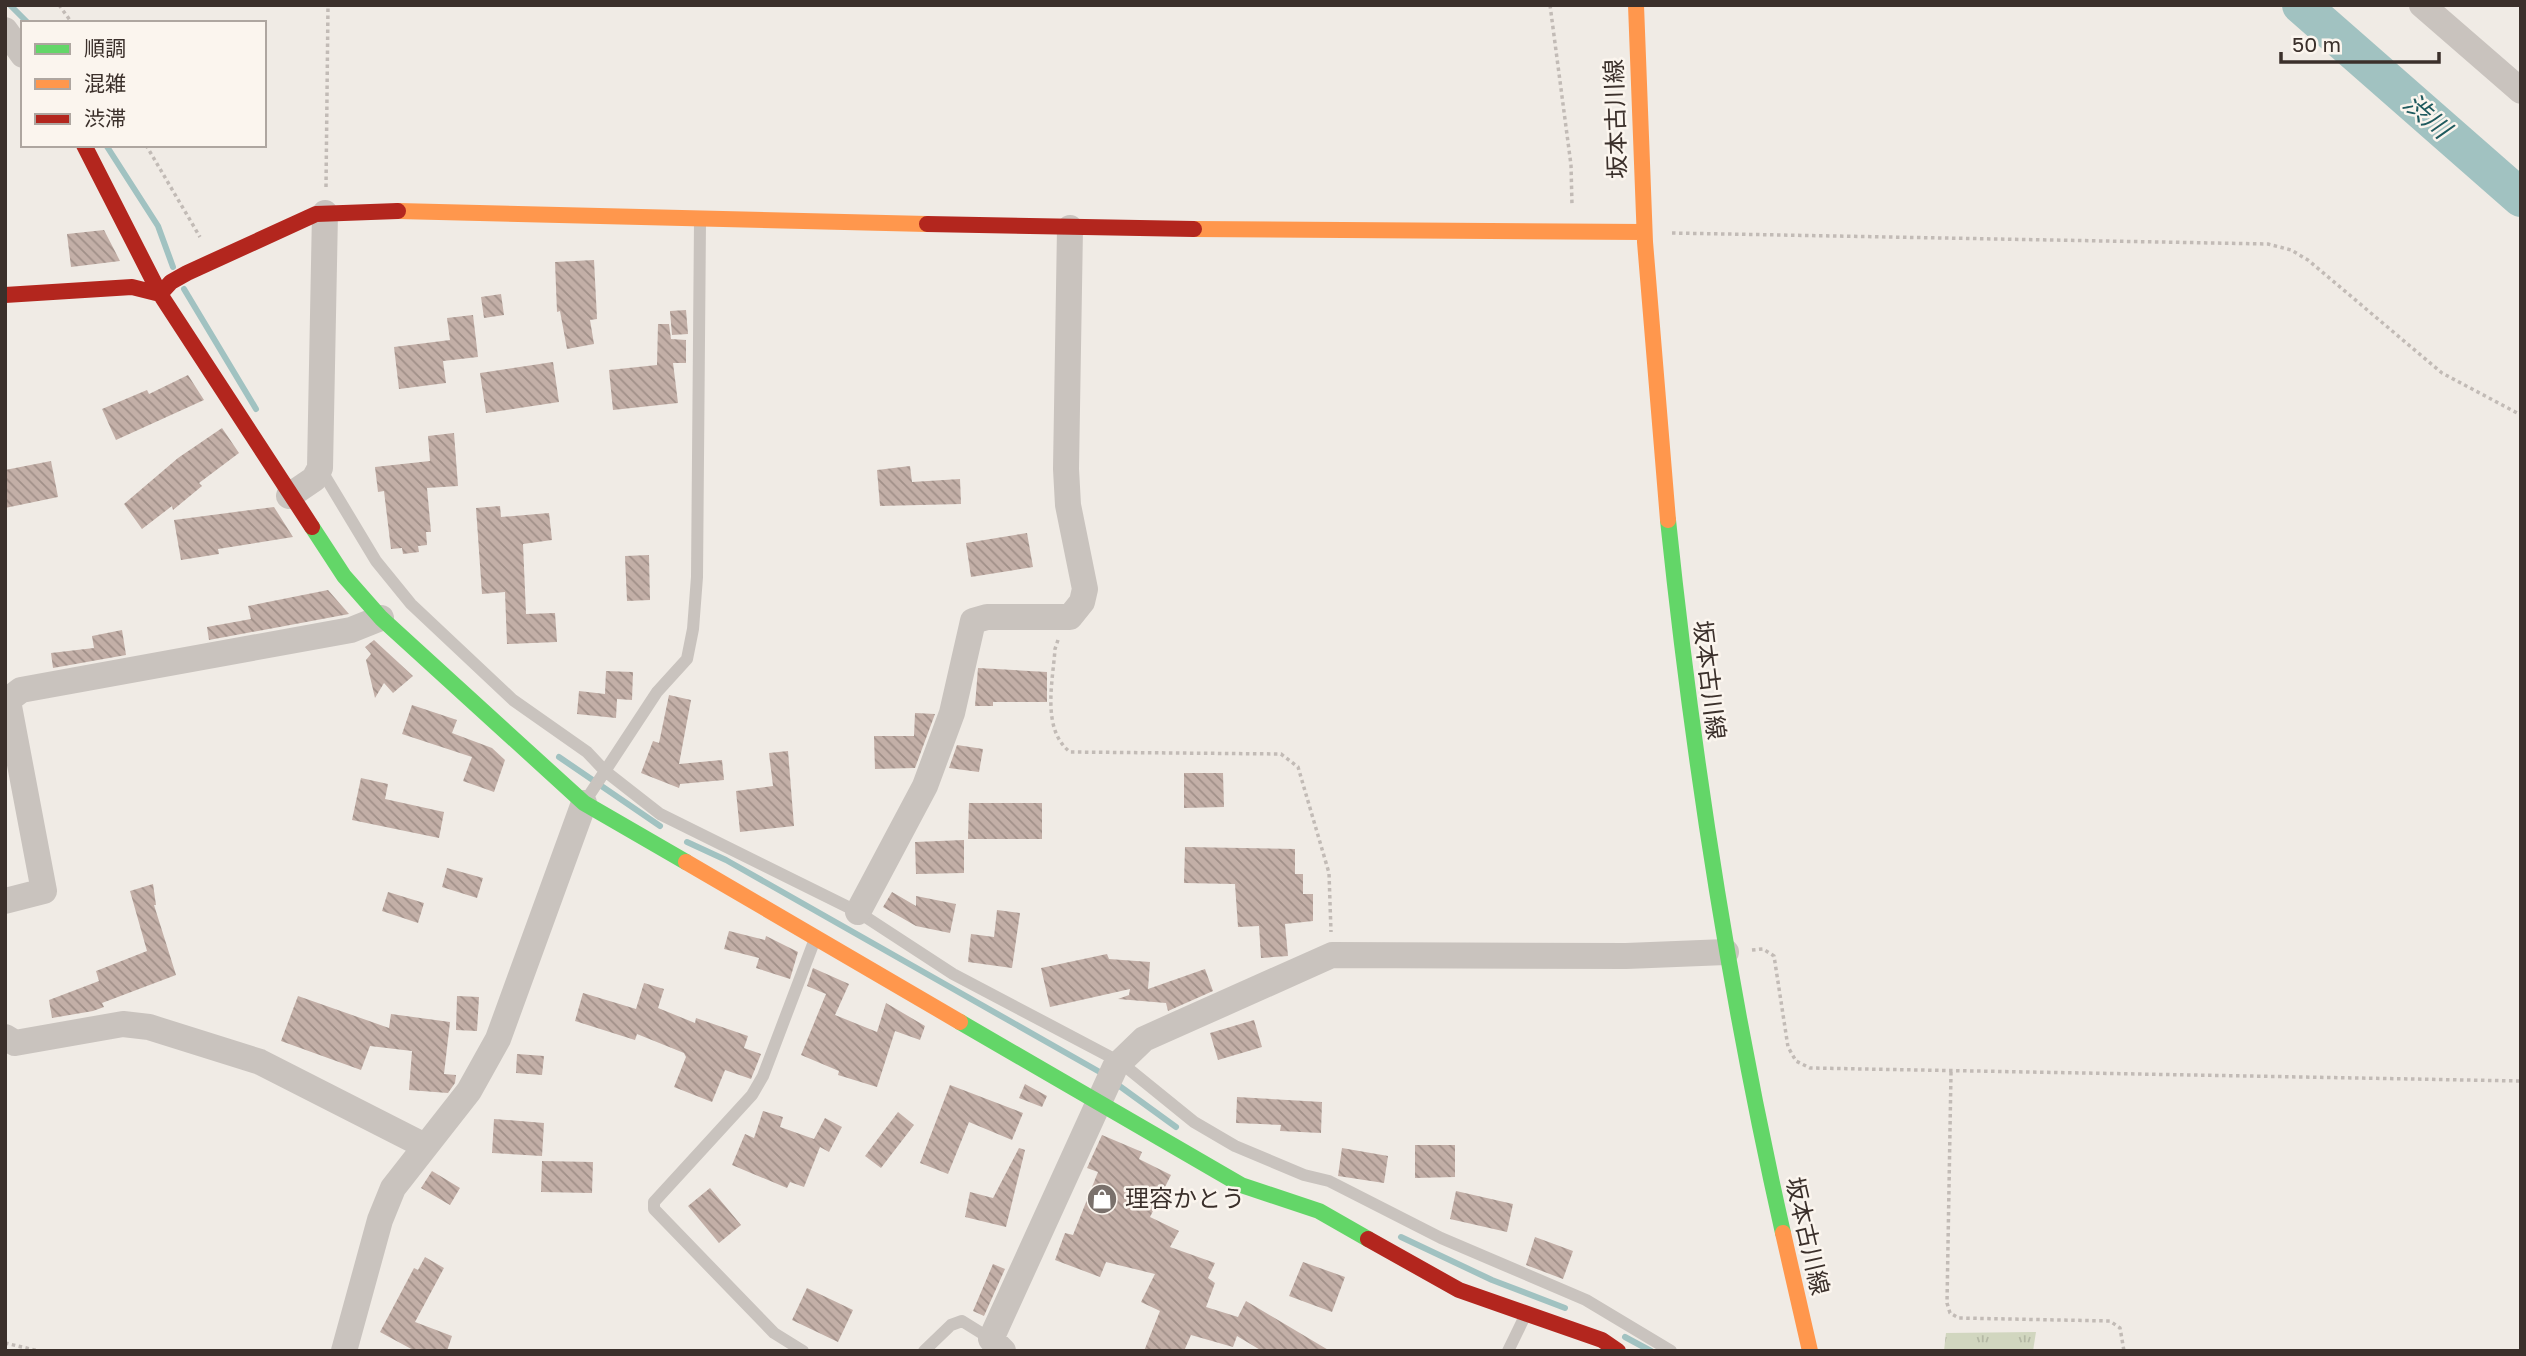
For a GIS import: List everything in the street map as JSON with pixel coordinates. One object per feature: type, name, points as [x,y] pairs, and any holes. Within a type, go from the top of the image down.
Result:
[{"type":"street","name":"坂本古川線","points":[[1636,5],[1644,232],[1662,480],[1686,688],[1726,952],[1777,1212],[1810,1351]]},
{"type":"street","points":[[2423,5],[2521,91]]},
{"type":"street","points":[[5,30],[21,52]]},
{"type":"street","points":[[85,147],[159,294],[305,483],[344,576],[381,618],[587,799],[1241,1185],[1319,1211],[1459,1290],[1602,1340],[1618,1351]]},
{"type":"street","points":[[159,294],[171,282],[187,273],[316,214],[325,213],[420,211],[1070,228],[1644,232]]},
{"type":"street","points":[[305,483],[325,213]]},
{"type":"street","points":[[859,912],[925,786],[952,713],[972,621],[987,617],[1070,617],[1082,602],[1085,589],[1068,505],[1066,469],[1070,228]]},
{"type":"street","points":[[5,295],[132,287],[159,294]]},
{"type":"street","points":[[5,901],[44,891],[7,701],[21,690],[351,630],[381,618]]},
{"type":"street","points":[[344,1351],[380,1220],[393,1188],[469,1091],[498,1039],[587,799]]},
{"type":"street","points":[[997,1345],[1117,1065],[1144,1039],[1332,955],[1626,956],[1726,952]]},
{"type":"street","points":[[5,1037],[15,1043],[123,1024],[149,1027],[260,1062],[425,1146]]},
{"type":"lane","points":[[587,799],[657,692],[687,659],[693,629],[702,247],[699,218]]},
{"type":"lane","points":[[305,483],[411,604],[513,700],[587,752],[603,773],[660,814],[859,912],[953,974],[1117,1065],[1194,1122],[1234,1146],[1304,1175],[1329,1181],[1441,1238],[1586,1300],[1671,1351]]},
{"type":"lane","points":[[803,1351],[774,1333],[654,1209],[654,1202],[752,1095],[763,1076],[816,936]]},
{"type":"lane","points":[[1508,1351],[1526,1313]]},
{"type":"lane","points":[[923,1351],[951,1325],[962,1321],[997,1345]]},
{"type":"path","points":[[59,5],[71,21]]},
{"type":"path","points":[[325,213],[328,5]]},
{"type":"path","points":[[1550,5],[1571,165],[1573,232]]},
{"type":"path","points":[[147,147],[200,236],[209,263]]},
{"type":"path","points":[[1644,232],[2268,244],[2291,250],[2308,260],[2442,373],[2521,415]]},
{"type":"path","points":[[1070,617],[1055,649],[1052,717],[1059,743],[1070,752],[1281,754],[1298,767],[1329,873],[1332,955]]},
{"type":"path","points":[[1726,952],[1763,949],[1774,956],[1788,1047],[1796,1061],[1810,1068],[2521,1081]]},
{"type":"path","points":[[1951,1072],[1947,1303],[1951,1313],[1959,1318],[2110,1321],[2120,1328],[2124,1351]]},
{"type":"path","points":[[5,1343],[38,1351]]},
{"type":"green space","points":[[2036,1332],[2033,1351],[1944,1351],[1946,1333]]},
{"type":"building","points":[[104,230],[120,261],[71,267],[67,234]]},
{"type":"building","points":[[594,260],[597,319],[590,320],[594,344],[567,349],[560,311],[557,312],[555,262]]},
{"type":"building","points":[[501,294],[504,315],[484,318],[481,297]]},
{"type":"building","points":[[686,310],[688,334],[672,335],[670,311]]},
{"type":"building","points":[[473,315],[478,357],[443,361],[446,383],[399,389],[394,347],[450,340],[447,318]]},
{"type":"building","points":[[658,324],[669,324],[671,339],[686,340],[686,363],[673,363],[678,403],[613,410],[609,370],[657,365]]},
{"type":"building","points":[[553,362],[559,402],[486,413],[480,373]]},
{"type":"building","points":[[188,375],[204,400],[116,440],[102,409],[147,390],[149,394]]},
{"type":"building","points":[[222,428],[239,453],[199,483],[202,486],[173,510],[172,506],[142,529],[124,504],[178,458]]},
{"type":"building","points":[[454,433],[458,486],[427,488],[431,532],[426,532],[427,545],[418,546],[419,552],[403,554],[402,548],[391,549],[384,491],[378,492],[375,467],[430,461],[428,436]]},
{"type":"building","points":[[51,461],[58,497],[5,508],[5,470]]},
{"type":"building","points":[[910,466],[912,482],[960,479],[961,504],[880,506],[877,470]]},
{"type":"building","points":[[500,506],[501,517],[549,513],[552,540],[523,544],[526,614],[555,613],[557,642],[507,644],[505,592],[482,594],[476,508]]},
{"type":"building","points":[[274,507],[293,537],[218,549],[219,554],[181,560],[174,520]]},
{"type":"building","points":[[1027,533],[1033,567],[971,577],[966,543]]},
{"type":"building","points":[[649,555],[650,600],[627,601],[625,556]]},
{"type":"building","points":[[328,590],[349,614],[209,640],[207,627],[251,619],[248,606]]},
{"type":"building","points":[[122,630],[126,655],[53,668],[51,653],[94,648],[92,636]]},
{"type":"building","points":[[374,640],[413,676],[393,693],[384,683],[375,698],[366,660],[371,654],[365,647]]},
{"type":"building","points":[[978,668],[1047,672],[1047,702],[993,702],[993,706],[975,706]]},
{"type":"building","points":[[606,671],[633,672],[632,700],[617,699],[616,718],[577,714],[579,691],[605,694]]},
{"type":"building","points":[[669,695],[691,700],[679,764],[722,760],[724,780],[680,784],[679,788],[641,773],[653,741],[659,743]]},
{"type":"building","points":[[412,705],[457,720],[452,733],[492,748],[505,760],[494,792],[463,781],[472,757],[402,734]]},
{"type":"building","points":[[915,713],[935,714],[915,768],[875,769],[874,736],[914,736]]},
{"type":"building","points":[[957,745],[983,749],[979,772],[949,768]]},
{"type":"building","points":[[788,751],[794,826],[740,832],[736,791],[773,786],[769,753]]},
{"type":"building","points":[[1184,773],[1223,773],[1224,807],[1184,808]]},
{"type":"building","points":[[361,778],[388,784],[385,799],[444,812],[439,838],[352,820]]},
{"type":"building","points":[[969,803],[1042,803],[1042,839],[968,839]]},
{"type":"building","points":[[964,840],[964,873],[916,874],[915,842]]},
{"type":"building","points":[[1185,847],[1295,849],[1295,874],[1303,874],[1303,894],[1313,894],[1313,921],[1285,924],[1288,956],[1261,958],[1259,926],[1238,927],[1235,884],[1184,883]]},
{"type":"building","points":[[447,868],[483,878],[477,898],[442,887]]},
{"type":"building","points":[[153,884],[154,905],[176,975],[102,1003],[104,1007],[93,1011],[52,1018],[49,1000],[99,981],[96,971],[147,951],[130,891]]},
{"type":"building","points":[[388,892],[424,903],[418,923],[382,911]]},
{"type":"building","points":[[892,892],[916,906],[916,896],[956,904],[950,933],[916,926],[883,907]]},
{"type":"building","points":[[997,910],[1020,913],[1012,968],[968,962],[971,934],[994,937]]},
{"type":"building","points":[[729,931],[765,940],[766,936],[798,952],[790,979],[756,968],[759,958],[724,949]]},
{"type":"building","points":[[1107,954],[1109,959],[1150,962],[1148,989],[1205,969],[1213,991],[1168,1011],[1166,1003],[1118,999],[1129,995],[1130,989],[1050,1007],[1041,968]]},
{"type":"building","points":[[813,968],[849,984],[835,1015],[877,1032],[886,1003],[925,1026],[920,1040],[895,1031],[877,1087],[838,1075],[839,1071],[801,1055],[826,994],[807,986]]},
{"type":"building","points":[[644,983],[664,989],[658,1008],[695,1023],[696,1018],[748,1036],[744,1048],[761,1054],[751,1079],[725,1070],[712,1102],[674,1087],[686,1057],[684,1053],[637,1034],[635,1040],[575,1021],[583,993],[636,1009]]},
{"type":"building","points":[[298,996],[389,1028],[391,1014],[450,1022],[444,1074],[456,1075],[455,1083],[448,1093],[409,1090],[412,1051],[370,1046],[361,1070],[281,1041]]},
{"type":"building","points":[[457,996],[479,997],[477,1031],[456,1030]]},
{"type":"building","points":[[1254,1020],[1262,1047],[1218,1060],[1210,1033]]},
{"type":"building","points":[[517,1054],[544,1056],[542,1075],[516,1073]]},
{"type":"building","points":[[1025,1084],[1047,1096],[1042,1107],[1019,1098]]},
{"type":"building","points":[[950,1085],[1023,1113],[1012,1140],[969,1122],[948,1174],[920,1163]]},
{"type":"building","points":[[1237,1097],[1322,1102],[1321,1133],[1280,1131],[1281,1125],[1236,1123]]},
{"type":"building","points":[[763,1111],[783,1117],[780,1127],[814,1139],[825,1118],[842,1127],[829,1152],[820,1147],[804,1187],[790,1182],[787,1188],[732,1165],[745,1134],[754,1138]]},
{"type":"building","points":[[898,1112],[914,1125],[881,1168],[865,1156]]},
{"type":"building","points":[[494,1119],[544,1123],[542,1156],[492,1153]]},
{"type":"building","points":[[1102,1135],[1142,1152],[1139,1159],[1171,1175],[1150,1217],[1179,1231],[1170,1247],[1215,1263],[1208,1278],[1215,1283],[1206,1307],[1238,1317],[1246,1301],[1330,1351],[1262,1351],[1237,1336],[1233,1347],[1191,1335],[1184,1351],[1144,1351],[1160,1311],[1141,1302],[1155,1274],[1106,1262],[1100,1277],[1055,1260],[1065,1233],[1073,1235],[1098,1172],[1087,1168]]},
{"type":"building","points":[[1415,1145],[1455,1145],[1455,1177],[1415,1178]]},
{"type":"building","points":[[1019,1148],[1025,1150],[1006,1227],[965,1217],[970,1192],[993,1198]]},
{"type":"building","points":[[1342,1148],[1388,1156],[1384,1183],[1338,1176]]},
{"type":"building","points":[[542,1161],[593,1162],[592,1193],[541,1192]]},
{"type":"building","points":[[432,1171],[460,1188],[450,1205],[421,1188]]},
{"type":"building","points":[[710,1188],[741,1225],[719,1243],[688,1206]]},
{"type":"building","points":[[1456,1191],[1513,1204],[1507,1232],[1450,1219]]},
{"type":"building","points":[[1535,1237],[1573,1251],[1563,1279],[1526,1265]]},
{"type":"building","points":[[425,1257],[444,1268],[415,1322],[452,1336],[447,1351],[415,1351],[380,1332],[414,1268],[418,1270]]},
{"type":"building","points":[[1303,1262],[1345,1277],[1332,1312],[1289,1296]]},
{"type":"building","points":[[993,1264],[1005,1269],[984,1316],[973,1311]]},
{"type":"building","points":[[807,1288],[853,1310],[838,1342],[792,1320]]},
{"type":"waterway","points":[[10,5],[26,21]]},
{"type":"waterway","name":"渋川","points":[[2301,5],[2521,198]]},
{"type":"waterway","points":[[107,147],[158,226],[173,267]]},
{"type":"waterway","points":[[184,289],[256,409]]},
{"type":"waterway","points":[[559,757],[660,826]]},
{"type":"waterway","points":[[687,842],[726,860],[1105,1075]]},
{"type":"waterway","points":[[1114,1082],[1176,1127]]},
{"type":"waterway","points":[[1401,1237],[1492,1280],[1565,1308]]},
{"type":"waterway","points":[[1625,1337],[1651,1351]]},
{"type":"traffic: fast","points":[[1668,520],[1689,700],[1715,878],[1746,1056],[1783,1233]]},
{"type":"traffic: fast","points":[[312,527],[344,576],[381,618],[584,803],[686,862]]},
{"type":"traffic: fast","points":[[960,1022],[1241,1185],[1319,1211],[1368,1239]]},
{"type":"traffic: slow","points":[[1636,5],[1645,242],[1668,520]]},
{"type":"traffic: slow","points":[[398,211],[927,224]]},
{"type":"traffic: slow","points":[[1194,229],[1644,232]]},
{"type":"traffic: slow","points":[[686,862],[960,1022]]},
{"type":"traffic: slow","points":[[1783,1233],[1810,1351]]},
{"type":"traffic: jam","points":[[85,147],[160,294],[171,282],[187,273],[316,214],[398,211]]},
{"type":"traffic: jam","points":[[927,224],[1194,229]]},
{"type":"traffic: jam","points":[[5,295],[132,287],[160,294],[312,527]]},
{"type":"traffic: jam","points":[[1368,1239],[1459,1290],[1602,1340],[1618,1351]]},
{"type":"place","name":"理容かとう","points":[[1102,1199]]}]
